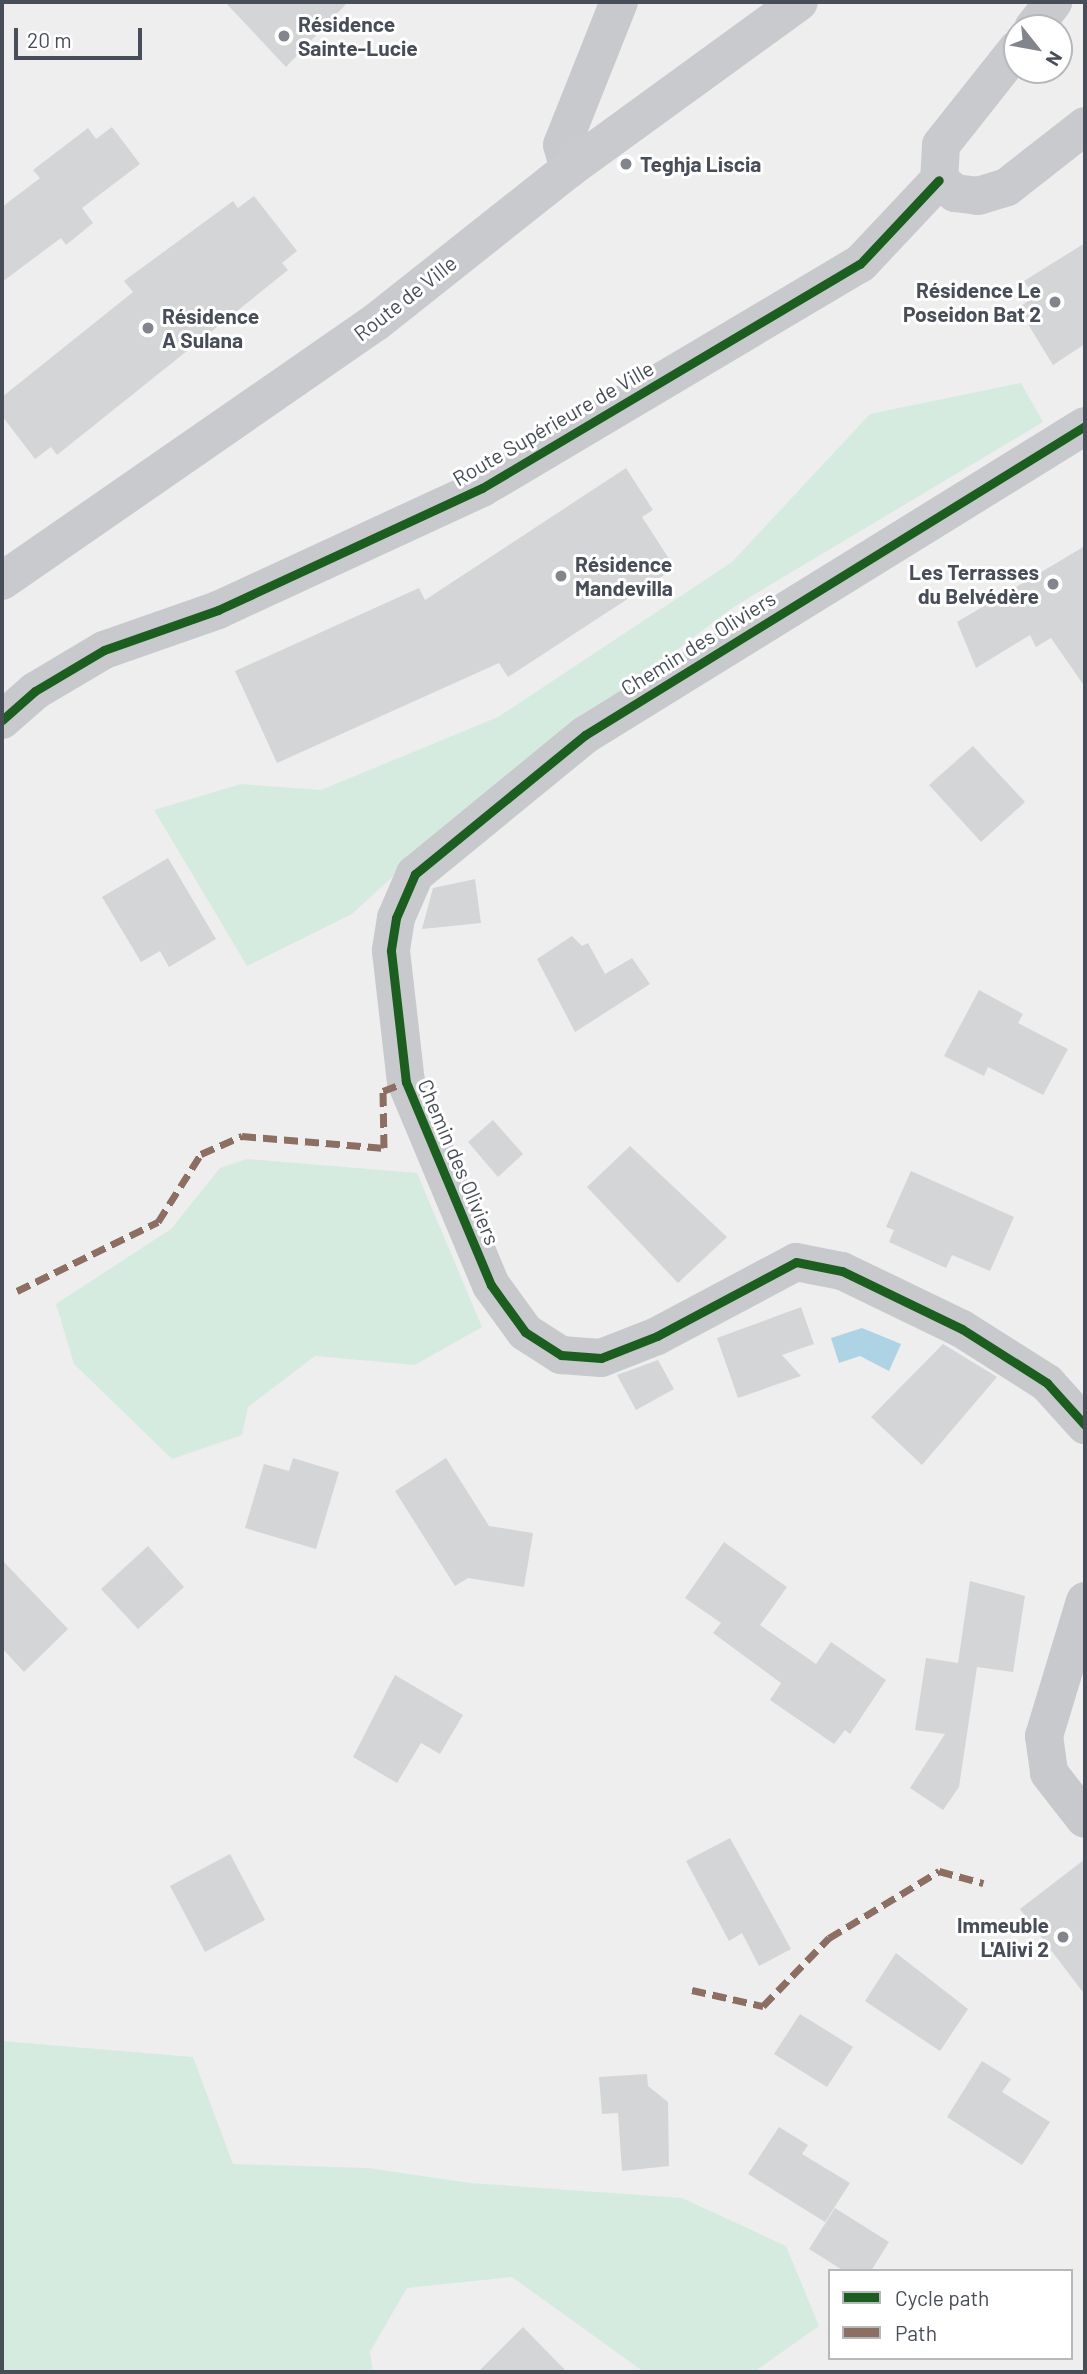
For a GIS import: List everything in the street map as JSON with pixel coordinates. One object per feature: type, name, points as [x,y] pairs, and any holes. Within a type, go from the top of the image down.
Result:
[{"type":"street","points":[[569,169],[562,145],[619,2]]},
{"type":"street","name":"Route de Ville","points":[[2,581],[376,322],[569,169],[799,2]]},
{"type":"street","points":[[1003,67],[941,145],[939,180],[955,193],[978,196],[1007,187],[1085,126]]},
{"type":"street","name":"Route Supérieure de Ville","points":[[2,720],[35,691],[104,650],[218,610],[482,488],[860,264],[939,180]]},
{"type":"street","name":"Chemin des Oliviers","points":[[1085,426],[585,735],[415,874],[396,918],[391,951],[406,1082],[491,1285],[525,1332],[561,1355],[601,1358],[657,1336],[796,1262],[842,1271],[962,1329],[1047,1383],[1085,1425]]},
{"type":"street","points":[[1085,1601],[1044,1736],[1049,1773],[1085,1819]]},
{"type":"green space","points":[[1021,383],[1043,422],[735,606],[469,807],[352,914],[247,966],[154,810],[241,784],[321,790],[498,717],[732,562],[870,414]]},
{"type":"green space","points":[[247,1159],[417,1173],[482,1327],[415,1365],[315,1356],[248,1407],[242,1435],[172,1459],[74,1364],[56,1304],[171,1229],[220,1168]]},
{"type":"green space","points":[[2,2041],[193,2057],[233,2164],[368,2168],[470,2183],[682,2198],[786,2246],[819,2326],[754,2372],[644,2372],[512,2277],[407,2288],[370,2352],[373,2372],[2,2372]]},
{"type":"water","points":[[862,1328],[901,1344],[889,1371],[860,1356],[839,1363],[831,1338]]},
{"type":"building","name":"Résidence Sainte-Lucie","points":[[225,2],[348,2],[286,67]]},
{"type":"building","points":[[112,127],[140,164],[82,208],[93,223],[66,245],[61,238],[2,282],[2,207],[40,178],[33,170],[88,128],[96,139]]},
{"type":"building","name":"Résidence A Sulana","points":[[254,196],[297,251],[282,263],[288,270],[57,455],[51,447],[35,459],[2,416],[2,397],[133,292],[124,281],[233,201],[238,208]]},
{"type":"building","name":"Résidence Le Poseidon Bat 2","points":[[1085,243],[1085,344],[1053,365],[1018,308],[1034,297],[1024,281]]},
{"type":"building","points":[[626,468],[653,510],[642,517],[675,568],[508,677],[499,663],[277,763],[235,671],[419,588],[425,600]]},
{"type":"building","name":"Les Terrasses du Belvédère","points":[[1085,546],[1085,687],[1051,638],[1036,647],[1030,635],[976,668],[957,622]]},
{"type":"building","points":[[973,746],[1025,802],[981,842],[929,785]]},
{"type":"building","points":[[168,858],[216,939],[169,967],[160,951],[141,962],[102,897]]},
{"type":"building","points":[[475,879],[481,923],[422,929],[433,888]]},
{"type":"building","points":[[572,936],[582,946],[588,943],[605,974],[632,958],[650,984],[575,1032],[537,959]]},
{"type":"building","points":[[979,990],[1023,1014],[1018,1023],[1068,1049],[1043,1095],[988,1067],[984,1076],[944,1056]]},
{"type":"building","points":[[493,1120],[523,1154],[498,1177],[468,1142]]},
{"type":"building","points":[[630,1146],[727,1237],[678,1283],[587,1187]]},
{"type":"building","points":[[911,1171],[1014,1217],[990,1271],[952,1255],[946,1268],[889,1242],[894,1230],[886,1227]]},
{"type":"building","points":[[801,1307],[814,1344],[782,1355],[801,1376],[738,1398],[717,1338]]},
{"type":"building","points":[[943,1344],[997,1377],[922,1465],[871,1417]]},
{"type":"building","points":[[658,1360],[674,1389],[636,1410],[617,1375]]},
{"type":"building","points":[[293,1458],[339,1472],[316,1549],[245,1528],[264,1464],[289,1471]]},
{"type":"building","points":[[446,1458],[489,1526],[533,1533],[524,1587],[468,1578],[455,1586],[395,1491]]},
{"type":"building","points":[[724,1542],[787,1587],[760,1625],[816,1664],[831,1642],[886,1680],[850,1734],[845,1730],[834,1744],[770,1700],[781,1683],[713,1633],[721,1623],[685,1598]]},
{"type":"building","points":[[148,1546],[184,1587],[138,1629],[101,1589]]},
{"type":"building","points":[[2,1560],[68,1629],[24,1672],[2,1648]]},
{"type":"building","points":[[970,1581],[1025,1596],[1013,1672],[977,1667],[959,1787],[943,1810],[910,1788],[945,1734],[915,1730],[926,1658],[958,1663]]},
{"type":"building","points":[[395,1675],[463,1715],[440,1754],[421,1743],[397,1783],[353,1757]]},
{"type":"building","points":[[730,1838],[791,1949],[759,1966],[742,1933],[729,1941],[686,1861]]},
{"type":"building","points":[[230,1854],[265,1920],[205,1952],[170,1886]]},
{"type":"building","name":"Immeuble L'Alivi 2","points":[[1085,1859],[1085,1995],[1020,1909]]},
{"type":"building","points":[[896,1953],[968,2009],[940,2051],[865,2001]]},
{"type":"building","points":[[800,2014],[853,2047],[827,2087],[774,2054]]},
{"type":"building","points":[[982,2061],[1011,2079],[1002,2092],[1050,2122],[1022,2165],[947,2117]]},
{"type":"building","points":[[647,2074],[648,2086],[668,2102],[669,2166],[622,2171],[618,2113],[602,2114],[599,2077]]},
{"type":"building","points":[[779,2127],[808,2145],[802,2154],[850,2183],[825,2222],[748,2174]]},
{"type":"building","points":[[835,2208],[889,2242],[872,2269],[841,2269],[809,2249]]},
{"type":"building","points":[[523,2327],[567,2372],[478,2372]]},
{"type":"marked path","points":[[17,1291],[158,1222],[201,1154],[242,1136],[384,1148],[383,1091],[406,1082]]},
{"type":"marked path","points":[[692,1990],[763,2006],[829,1938],[939,1871],[983,1883]]},
{"type":"cycle path","points":[[2,720],[35,691],[104,650],[218,610],[482,488],[860,264],[939,180]]},
{"type":"cycle path","points":[[1085,426],[585,735],[415,874],[396,918],[391,951],[406,1082],[491,1285],[525,1332],[561,1355],[601,1358],[657,1336],[796,1262],[842,1271],[962,1329],[1047,1383],[1085,1425]]},
{"type":"place","name":"Résidence Sainte-Lucie","points":[[284,36]]},
{"type":"place","name":"Teghja Liscia","points":[[626,164]]},
{"type":"place","name":"Résidence Le Poseidon Bat 2","points":[[1055,302]]},
{"type":"place","name":"Résidence A Sulana","points":[[148,328]]},
{"type":"place","name":"Résidence Mandevilla","points":[[561,576]]},
{"type":"place","name":"Les Terrasses du Belvédère","points":[[1053,584]]},
{"type":"place","name":"Immeuble L'Alivi 2","points":[[1063,1937]]}]
